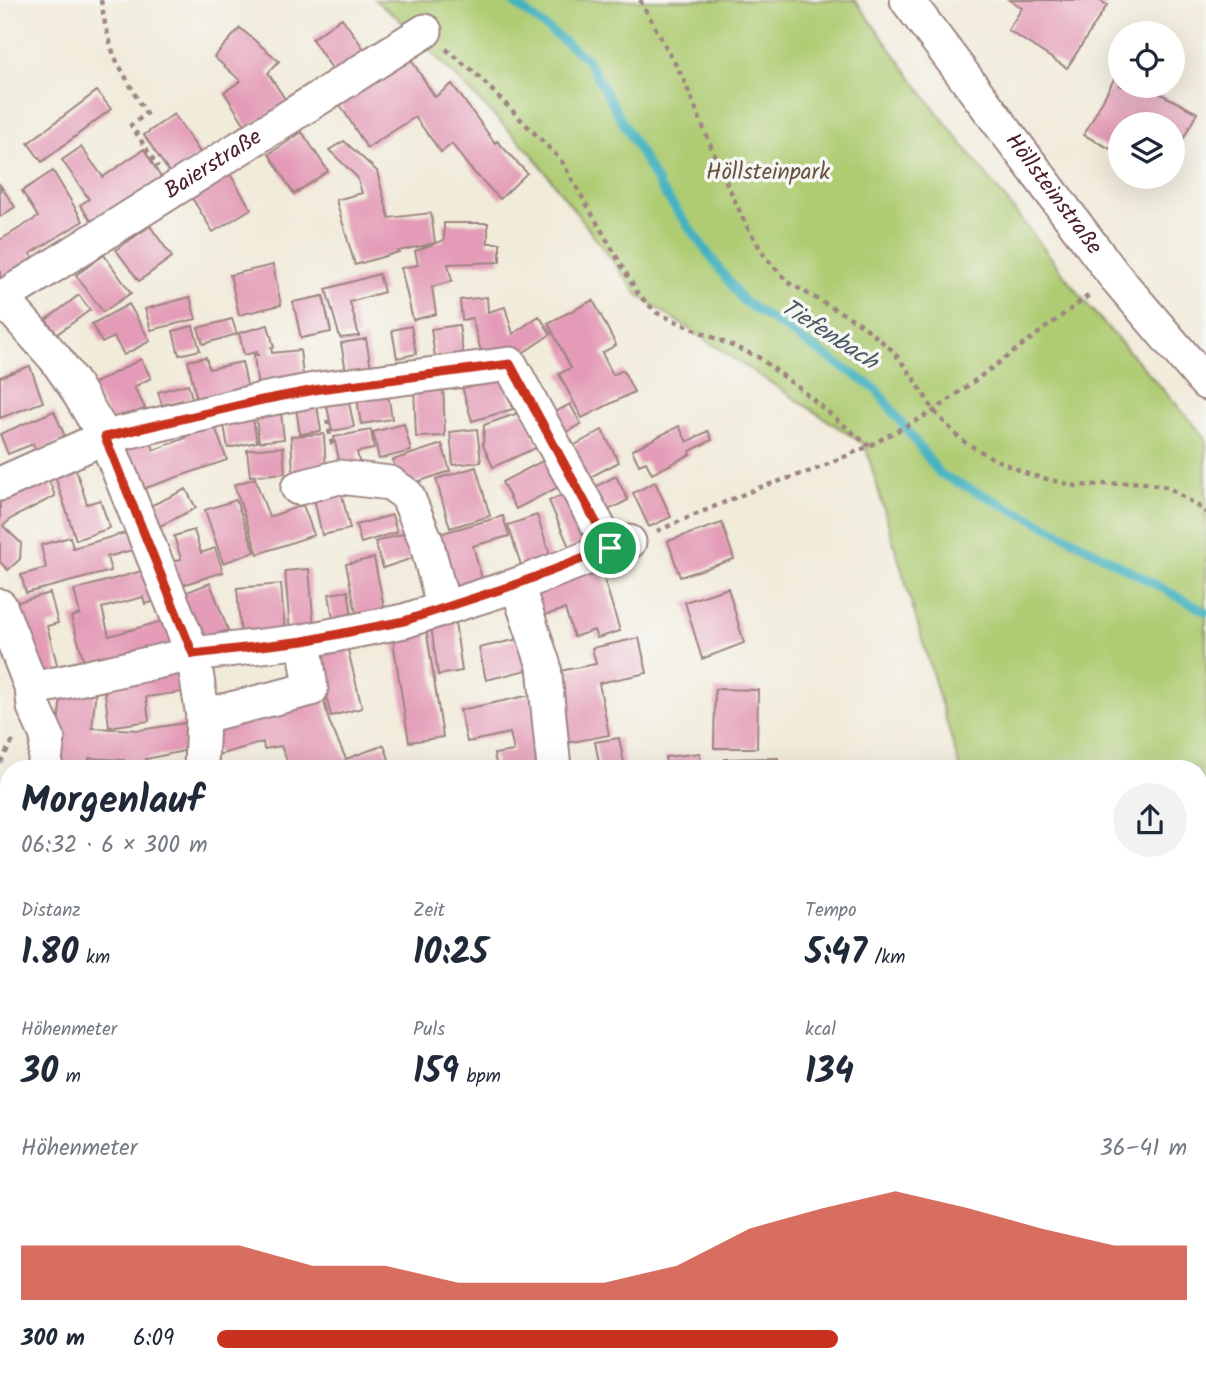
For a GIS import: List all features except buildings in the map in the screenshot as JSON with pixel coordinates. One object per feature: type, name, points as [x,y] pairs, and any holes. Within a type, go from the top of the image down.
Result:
[{"type":"street","name":"Höllsteinstraße","points":[[907,0],[1113,274],[1206,383]]},
{"type":"street","name":"Baierstraße","points":[[1,297],[425,31]]},
{"type":"street","points":[[1,297],[55,358],[105,437],[193,654],[203,716],[201,760]]},
{"type":"street","points":[[0,484],[105,437],[262,400],[320,389],[510,364],[620,545],[517,584],[404,621],[304,641],[193,654],[32,689]]},
{"type":"street","points":[[298,488],[339,477],[390,483],[407,495],[426,541],[444,609]]},
{"type":"street","points":[[517,584],[544,666],[553,760]]},
{"type":"street","points":[[0,606],[32,689],[34,707],[48,738],[45,760]]},
{"type":"street","points":[[203,716],[311,689],[304,641]]},
{"type":"path","points":[[101,0],[114,56],[146,114],[131,125],[172,189]]},
{"type":"path","points":[[640,0],[683,78],[746,225],[766,258],[789,283],[861,324],[891,350],[913,377],[934,411],[961,440],[1030,475],[1076,486],[1140,482],[1167,487],[1206,513]]},
{"type":"path","points":[[425,31],[475,74],[561,160],[638,293],[657,313],[758,357],[869,446]]},
{"type":"path","points":[[620,545],[758,488],[814,471],[914,422],[934,411],[1093,293],[1113,274]]},
{"type":"path","points":[[320,389],[339,477]]},
{"type":"green space","name":"Höllsteinpark","points":[[375,0],[855,0],[931,104],[1091,309],[1206,438],[1206,760],[958,760],[865,445],[639,296],[531,153],[398,18]]},
{"type":"waterway","name":"Tiefenbach","points":[[510,0],[586,58],[661,189],[743,301],[876,389],[940,474],[1053,529],[1206,612]]},
{"type":"route","points":[[510,364],[610,548],[517,584],[404,621],[304,641],[193,654],[105,437],[320,389],[510,364]]}]
